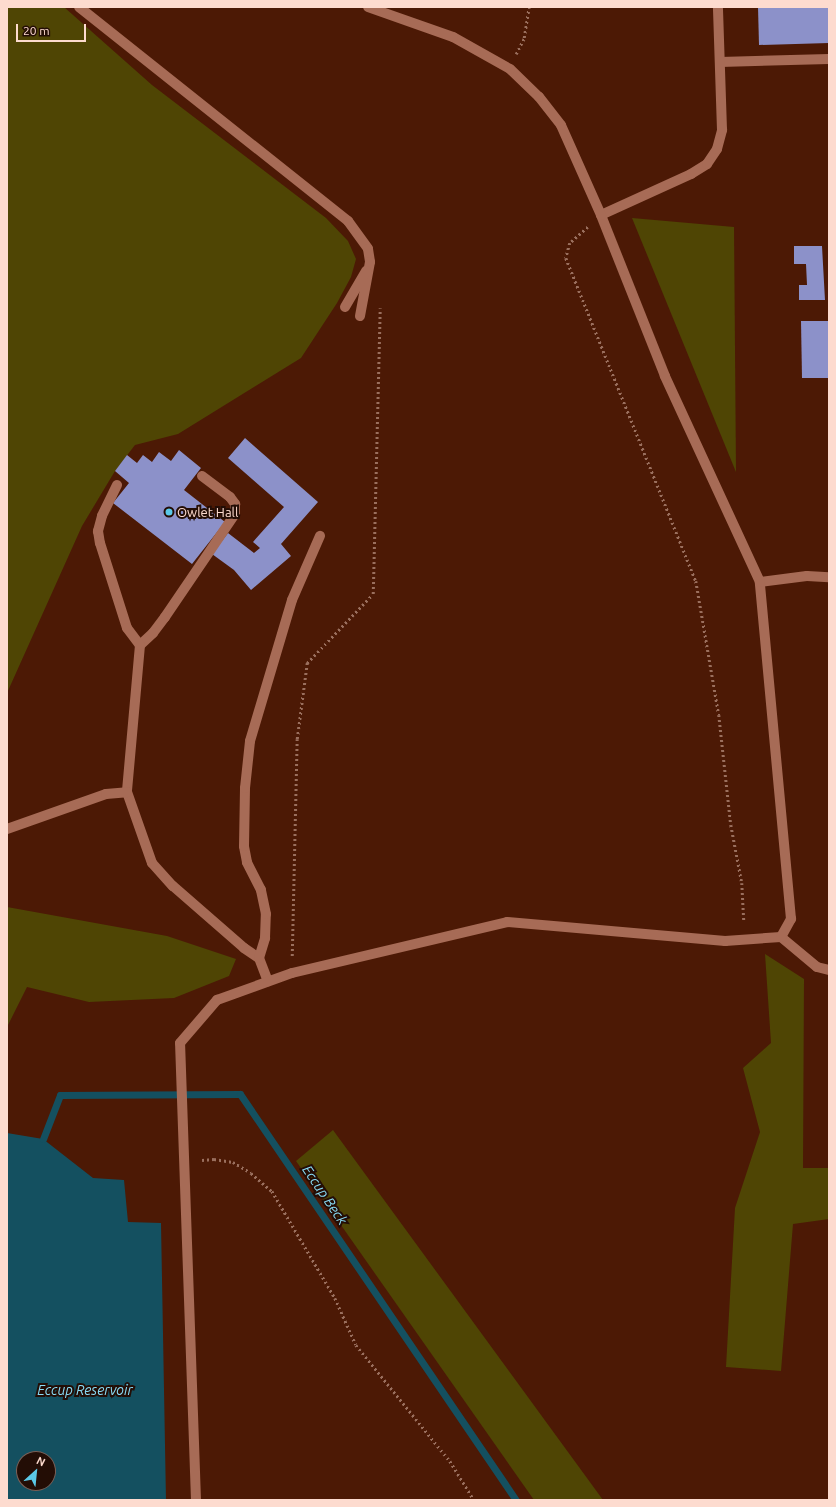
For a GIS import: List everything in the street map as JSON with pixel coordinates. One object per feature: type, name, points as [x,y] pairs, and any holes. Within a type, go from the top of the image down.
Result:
[{"type":"lane","points":[[79,7],[348,221],[368,249],[370,262],[360,316]]},
{"type":"lane","points":[[368,7],[453,37],[510,69],[539,97],[561,125],[601,215],[665,376],[760,582],[791,919],[781,937]]},
{"type":"lane","points":[[601,215],[707,164],[717,149],[722,130],[718,7]]},
{"type":"lane","points":[[720,62],[829,59]]},
{"type":"lane","points":[[345,307],[370,262]]},
{"type":"lane","points":[[140,645],[153,633],[235,514],[235,504],[230,497],[202,476]]},
{"type":"lane","points":[[117,485],[102,516],[98,531],[100,543],[128,628],[140,645],[127,792],[152,863],[173,886],[244,948],[259,958],[268,981]]},
{"type":"lane","points":[[259,958],[265,938],[264,902],[247,862],[244,846],[245,788],[250,741],[292,600],[320,536]]},
{"type":"lane","points":[[760,582],[807,576],[829,577]]},
{"type":"lane","points":[[7,829],[106,794],[127,792]]},
{"type":"lane","points":[[196,1500],[180,1043],[217,1000],[292,973],[507,922],[725,941],[781,937],[817,967],[829,970]]},
{"type":"path","points":[[510,69],[524,38],[530,7]]},
{"type":"path","points":[[601,215],[570,243],[566,258],[696,581],[719,715],[731,825],[742,883],[745,939]]},
{"type":"path","points":[[292,973],[297,739],[307,663],[373,594],[381,302]]},
{"type":"path","points":[[183,1162],[214,1159],[233,1162],[251,1173],[272,1191],[335,1298],[356,1345],[450,1461],[474,1500]]},
{"type":"shaded area","points":[[7,7],[64,7],[152,85],[326,218],[348,241],[356,259],[351,277],[337,303],[301,358],[178,434],[135,445],[115,471],[82,526],[7,693]]},
{"type":"shaded area","points":[[632,218],[734,227],[736,472]]},
{"type":"shaded area","points":[[7,907],[167,936],[236,959],[229,976],[174,998],[89,1002],[27,987],[7,1027]]},
{"type":"shaded area","points":[[765,954],[804,979],[803,1168],[829,1168],[829,1219],[793,1224],[781,1371],[726,1367],[735,1208],[760,1132],[743,1068],[771,1043]]},
{"type":"shaded area","points":[[333,1130],[603,1500],[534,1500],[296,1161]]},
{"type":"water","name":"Eccup Reservoir","points":[[7,1133],[43,1139],[93,1178],[124,1180],[128,1222],[161,1223],[166,1500],[7,1500]]},
{"type":"building","points":[[758,7],[829,7],[829,43],[759,45]]},
{"type":"building","points":[[794,246],[822,246],[825,300],[799,300],[799,285],[807,285],[806,264],[794,264]]},
{"type":"building","points":[[801,321],[829,321],[829,378],[802,378]]},
{"type":"building","points":[[245,438],[318,502],[281,544],[291,556],[251,590],[234,570],[212,554],[228,533],[254,553],[260,548],[253,542],[284,507],[228,458]]},
{"type":"building","name":"Owlet Hall","points":[[179,450],[201,468],[184,490],[225,522],[192,564],[113,503],[129,483],[115,471],[127,455],[137,463],[143,455],[152,462],[159,452],[171,461]]},
{"type":"waterway","name":"Eccup Beck","points":[[43,1139],[60,1095],[240,1094],[516,1500]]},
{"type":"place","name":"Owlet Hall","points":[[169,512]]}]
